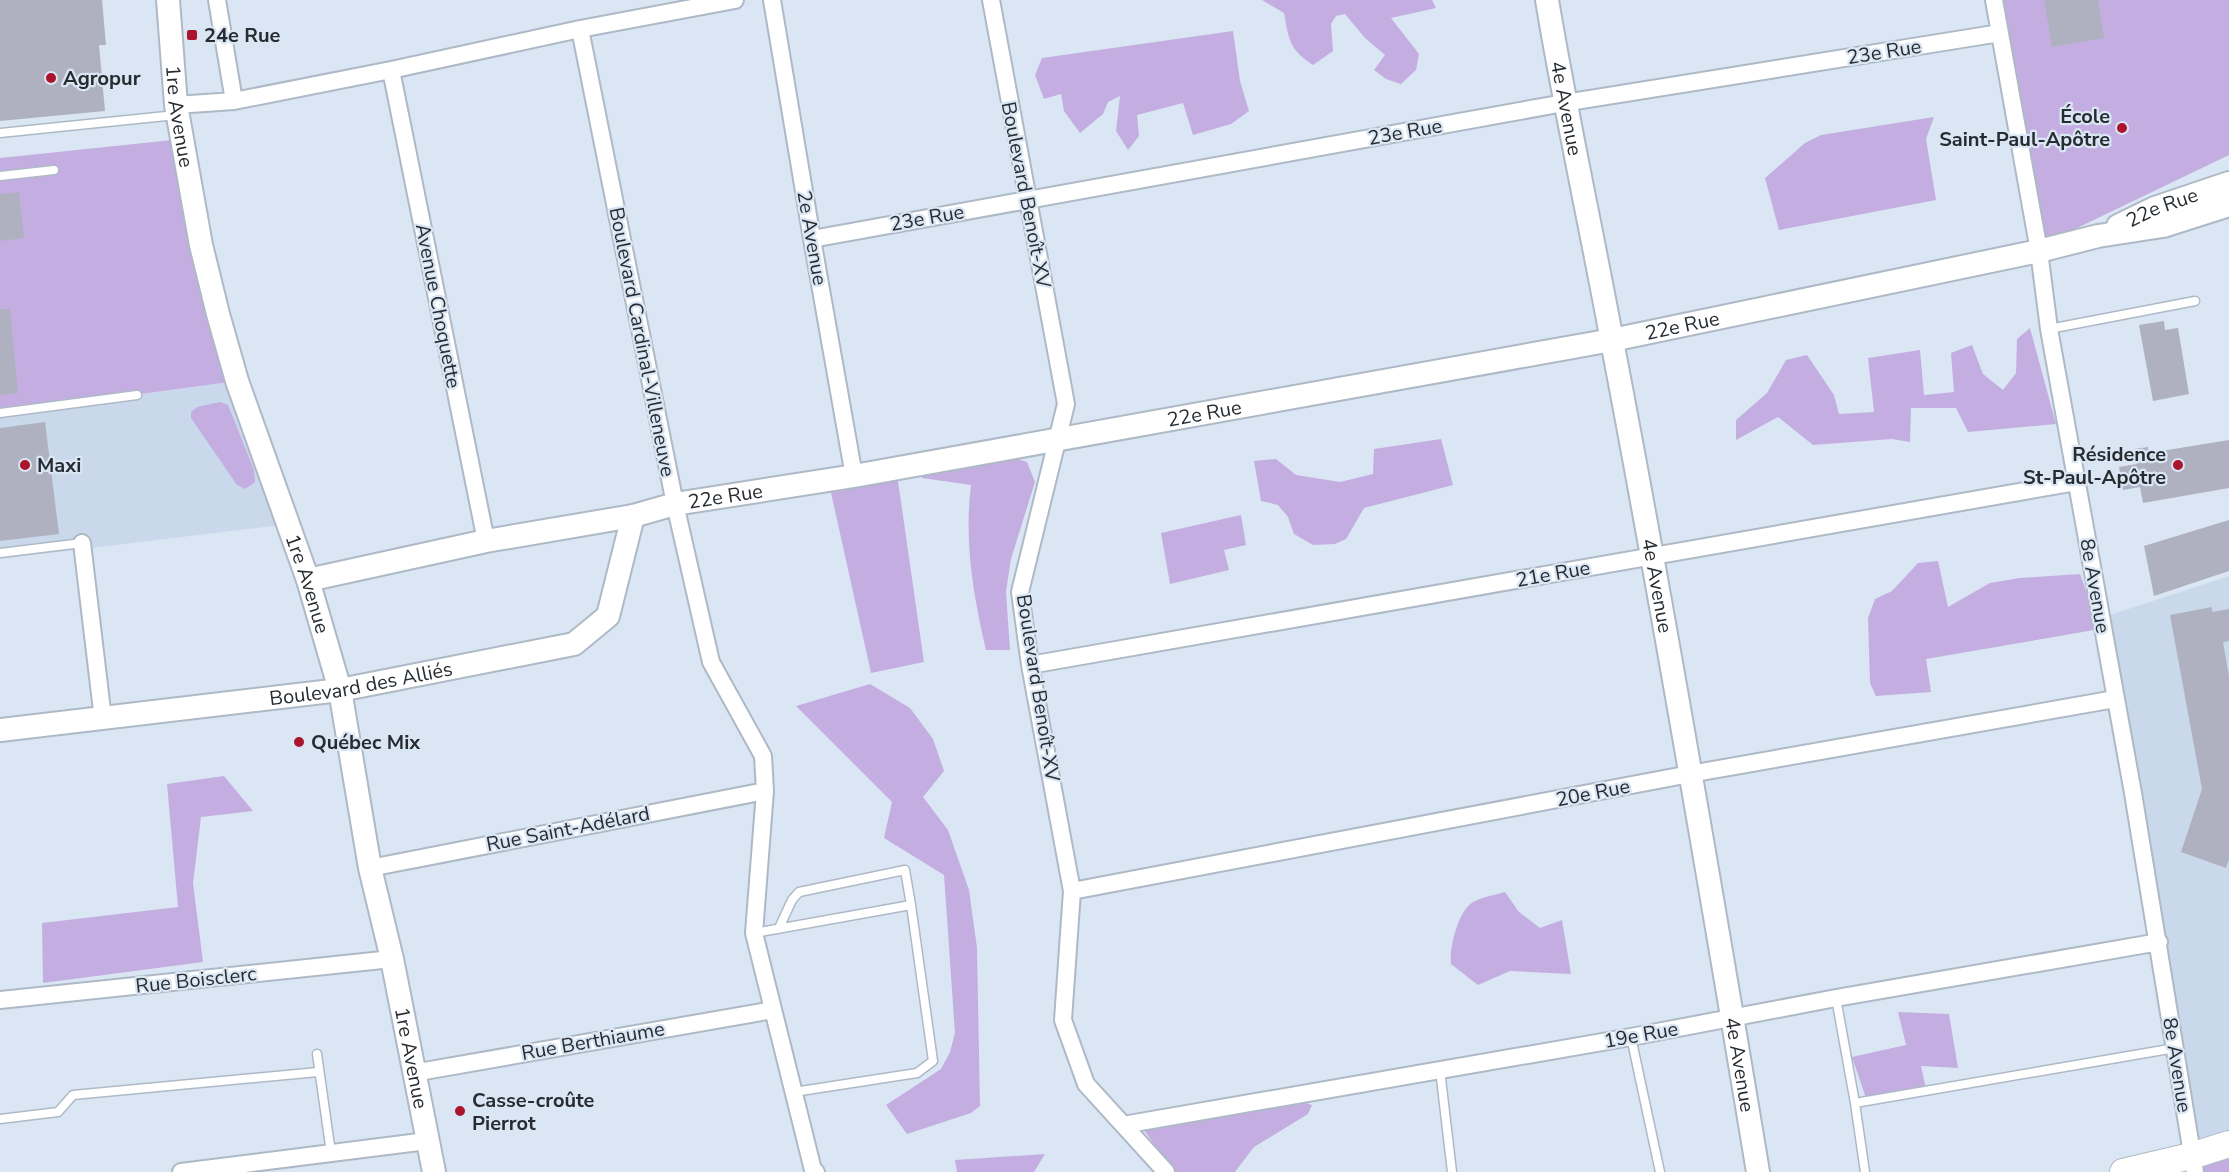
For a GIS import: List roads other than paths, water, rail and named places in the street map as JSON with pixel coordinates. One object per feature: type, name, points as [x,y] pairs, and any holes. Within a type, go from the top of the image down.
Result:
[{"type":"main road","points":[[2123,1172],[2193,1164],[2229,1144]]},
{"type":"street","name":"1re Avenue","points":[[168,0],[177,110],[201,245],[237,381],[308,580],[340,690],[370,868],[392,959],[434,1172]]},
{"type":"street","points":[[217,0],[234,101]]},
{"type":"street","points":[[177,110],[234,101],[580,29],[735,0]]},
{"type":"street","name":"2e Avenue","points":[[772,0],[854,476]]},
{"type":"street","name":"Boulevard Benoît-XV","points":[[991,0],[1066,404],[1020,592],[1030,665],[1072,891],[1063,1020],[1086,1084],[1166,1172]]},
{"type":"street","name":"4e Avenue","points":[[1547,0],[1564,103],[1612,340],[1652,556],[1758,1172]]},
{"type":"street","name":"8e Avenue","points":[[1994,0],[2039,251],[2049,329],[2158,942],[2193,1164]]},
{"type":"street","name":"Boulevard Cardinal-Villeneuve","points":[[580,29],[675,504],[711,662],[763,756],[765,791],[754,933],[814,1171]]},
{"type":"street","name":"23e Rue","points":[[812,239],[1564,103],[2000,33]]},
{"type":"street","name":"Avenue Choquette","points":[[391,70],[486,541]]},
{"type":"street","name":"22e Rue","points":[[2098,236],[2155,208],[2229,183]]},
{"type":"street","name":"22e Rue","points":[[308,580],[486,541],[633,516],[675,504],[854,476],[1612,340],[2039,251],[2098,236],[2163,226],[2229,205]]},
{"type":"street","name":"21e Rue","points":[[1030,665],[2076,482]]},
{"type":"street","name":"Boulevard des Alliés","points":[[0,730],[340,690],[574,644],[608,616],[633,516]]},
{"type":"street","points":[[82,543],[103,719]]},
{"type":"street","name":"20e Rue","points":[[1072,891],[1690,774],[2115,699]]},
{"type":"street","name":"Rue Saint-Adélard","points":[[370,868],[765,791]]},
{"type":"street","name":"19e Rue","points":[[1123,1125],[2158,942]]},
{"type":"street","name":"Rue Boisclerc","points":[[0,1000],[392,959]]},
{"type":"street","name":"Rue Berthiaume","points":[[413,1073],[774,1010]]},
{"type":"street","points":[[180,1172],[428,1141]]},
{"type":"lane","points":[[0,133],[177,110]]},
{"type":"lane","points":[[0,176],[54,170]]},
{"type":"lane","points":[[2049,329],[2195,301]]},
{"type":"lane","points":[[0,412],[137,395]]},
{"type":"lane","points":[[0,553],[82,543]]},
{"type":"lane","points":[[779,928],[792,900],[800,892],[905,870],[933,1062],[917,1073],[794,1092]]},
{"type":"lane","points":[[754,933],[911,905]]},
{"type":"lane","points":[[1836,998],[1865,1172]]},
{"type":"lane","points":[[1631,1037],[1660,1172]]},
{"type":"lane","points":[[1855,1103],[2175,1048]]},
{"type":"lane","points":[[317,1054],[331,1153]]},
{"type":"lane","points":[[1440,1070],[1452,1172]]},
{"type":"lane","points":[[0,1119],[58,1112],[73,1095],[318,1072]]},
{"type":"place","name":"24e Rue","points":[[192,35]]},
{"type":"place","name":"Agropur","points":[[51,78]]},
{"type":"place","name":"École Saint-Paul-Apôtre","points":[[2122,128]]},
{"type":"place","name":"Maxi","points":[[25,465]]},
{"type":"place","name":"Résidence St-Paul-Apôtre","points":[[2178,465]]},
{"type":"place","name":"Québec Mix","points":[[299,742]]},
{"type":"place","name":"Casse-croûte Pierrot","points":[[460,1111]]}]
